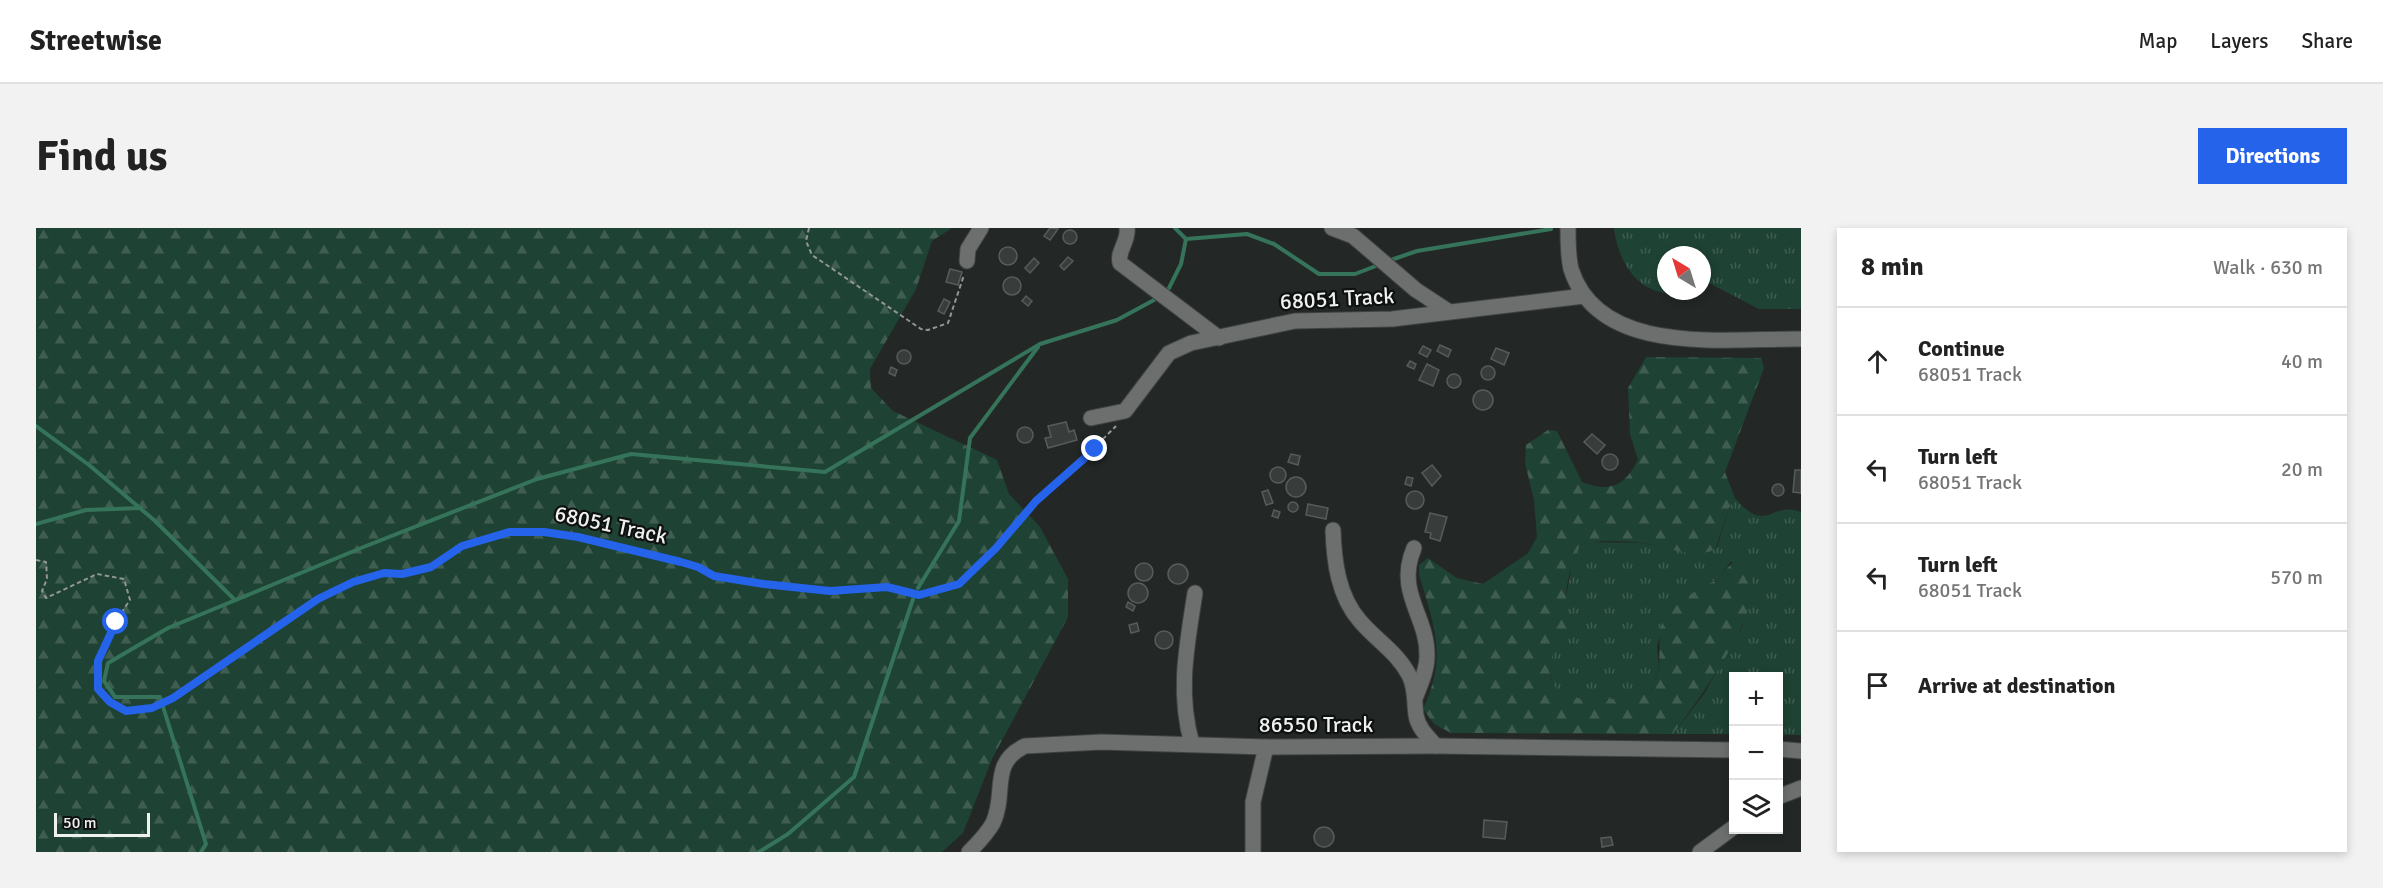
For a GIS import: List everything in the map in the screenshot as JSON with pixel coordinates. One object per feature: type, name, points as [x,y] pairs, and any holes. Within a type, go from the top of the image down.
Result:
[{"type":"street","points":[[967,261],[968,249],[981,228]]},
{"type":"street","points":[[1127,228],[1126,243],[1119,254],[1120,263],[1219,338]]},
{"type":"street","points":[[1332,228],[1353,236],[1416,290],[1448,311]]},
{"type":"street","points":[[1568,228],[1571,268],[1584,296],[1602,315],[1623,327],[1683,338],[1801,339]]},
{"type":"street","name":"68051 Track","points":[[1125,411],[1169,353],[1191,343],[1295,321],[1392,319],[1584,296]]},
{"type":"street","points":[[1091,418],[1125,411]]},
{"type":"street","points":[[1333,530],[1338,576],[1348,605],[1360,622],[1397,655],[1412,679],[1416,696],[1417,718],[1424,732],[1436,746]]},
{"type":"street","points":[[1414,548],[1407,574],[1427,655],[1425,675],[1416,696]]},
{"type":"street","points":[[1192,744],[1184,721],[1183,679],[1196,593]]},
{"type":"street","name":"86550 Track","points":[[969,852],[993,823],[1003,765],[1015,751],[1025,746],[1045,743],[1729,750]]},
{"type":"street","points":[[1253,852],[1253,802],[1266,747]]},
{"type":"street","points":[[1783,749],[1801,751]]},
{"type":"street","points":[[1783,795],[1801,788]]},
{"type":"street","points":[[1700,852],[1729,831]]},
{"type":"path","points":[[809,228],[806,241],[812,255],[921,329],[928,330],[948,323],[967,261]]},
{"type":"path","name":"68051 Track","points":[[36,560],[46,561],[48,579],[42,591],[46,598],[97,574],[124,579],[130,600],[116,622],[98,661],[98,689],[110,702],[126,711],[152,708],[173,698],[269,630],[353,582],[384,573],[402,574],[431,567],[462,546],[509,532],[544,532],[578,537],[681,562],[698,567],[714,576],[764,584],[830,591],[887,587],[919,595],[959,584],[996,548],[1036,501],[1058,484],[1114,429],[1125,411]]},
{"type":"green space","points":[[36,228],[952,228],[932,241],[916,289],[870,369],[871,388],[893,411],[997,460],[1009,494],[1040,527],[1068,579],[1068,617],[992,759],[963,833],[942,852],[36,852]]},
{"type":"green space","points":[[1614,228],[1801,228],[1801,309],[1759,309],[1711,284],[1711,246],[1657,246],[1657,291],[1645,286],[1635,278],[1627,267],[1616,242]]},
{"type":"green space","points":[[1646,357],[1761,358],[1764,368],[1725,472],[1735,498],[1729,508],[1716,548],[1708,552],[1680,552],[1650,544],[1619,541],[1580,545],[1567,585],[1567,627],[1551,661],[1552,682],[1560,691],[1573,697],[1589,699],[1607,699],[1651,692],[1659,669],[1660,629],[1669,606],[1716,580],[1734,561],[1749,572],[1752,591],[1746,616],[1733,644],[1699,699],[1673,734],[1451,733],[1434,724],[1423,709],[1435,673],[1436,641],[1419,574],[1419,565],[1428,558],[1457,578],[1483,584],[1528,553],[1537,537],[1534,500],[1525,463],[1526,445],[1548,430],[1557,431],[1582,482],[1609,487],[1628,476],[1638,460],[1630,434],[1628,388]]},
{"type":"green space","points":[[1735,498],[1755,515],[1769,515],[1783,510],[1801,512],[1801,735],[1783,735],[1783,672],[1729,672],[1729,734],[1673,734],[1704,694],[1743,625],[1739,562],[1730,562],[1712,583],[1669,607],[1657,646],[1659,669],[1651,692],[1615,699],[1589,700],[1554,689],[1549,670],[1552,654],[1566,631],[1566,597],[1572,564],[1580,545],[1589,542],[1642,543],[1693,553],[1717,548],[1729,508]]},
{"type":"building","points":[[1050,228],[1058,229],[1050,240],[1044,236]]},
{"type":"building","points":[[1067,230],[1073,230],[1077,237],[1073,244],[1067,244],[1063,240],[1063,234]]},
{"type":"building","points":[[1008,247],[1014,250],[1017,256],[1014,262],[1008,265],[1002,262],[999,256],[1002,250]]},
{"type":"building","points":[[1068,257],[1073,261],[1064,270],[1060,266]]},
{"type":"building","points":[[1034,258],[1039,263],[1030,273],[1025,268]]},
{"type":"building","points":[[950,269],[962,272],[958,285],[946,282]]},
{"type":"building","points":[[1012,277],[1018,280],[1021,286],[1018,292],[1012,295],[1006,292],[1003,286],[1006,280]]},
{"type":"building","points":[[1026,296],[1032,301],[1028,306],[1022,301]]},
{"type":"building","points":[[944,299],[950,302],[944,314],[938,311]]},
{"type":"building","points":[[1440,345],[1451,350],[1448,357],[1437,351]]},
{"type":"building","points":[[1423,346],[1431,350],[1427,357],[1419,353]]},
{"type":"building","points":[[1496,348],[1509,353],[1504,365],[1491,359]]},
{"type":"building","points":[[901,350],[907,350],[911,357],[907,364],[901,364],[897,360],[897,354]]},
{"type":"building","points":[[1410,361],[1416,364],[1414,369],[1407,366]]},
{"type":"building","points":[[1427,364],[1439,370],[1433,386],[1419,380]]},
{"type":"building","points":[[1488,366],[1493,368],[1495,373],[1493,378],[1488,380],[1483,378],[1481,373],[1483,368]]},
{"type":"building","points":[[891,367],[897,370],[895,376],[889,373]]},
{"type":"building","points":[[1451,374],[1457,374],[1461,381],[1457,388],[1451,388],[1447,384],[1447,378]]},
{"type":"building","points":[[1483,390],[1490,393],[1493,400],[1490,407],[1483,410],[1476,407],[1473,400],[1476,393]]},
{"type":"building","points":[[1066,422],[1069,432],[1074,430],[1077,440],[1048,448],[1045,438],[1051,437],[1048,426]]},
{"type":"building","points":[[1022,427],[1028,427],[1033,435],[1031,441],[1022,443],[1017,438],[1017,432]]},
{"type":"building","points":[[1592,434],[1605,445],[1597,454],[1584,442]]},
{"type":"building","points":[[1291,454],[1300,456],[1298,465],[1288,462]]},
{"type":"building","points":[[1607,454],[1613,454],[1618,462],[1616,468],[1607,470],[1602,465],[1602,459]]},
{"type":"building","points":[[1432,465],[1441,476],[1432,486],[1422,473]]},
{"type":"building","points":[[1275,467],[1281,467],[1286,475],[1284,481],[1275,483],[1270,478],[1270,472]]},
{"type":"building","points":[[1795,470],[1801,470],[1801,493],[1793,492]]},
{"type":"building","points":[[1296,477],[1303,480],[1306,487],[1303,494],[1296,497],[1289,494],[1286,487],[1289,480]]},
{"type":"building","points":[[1407,477],[1413,478],[1411,486],[1405,484]]},
{"type":"building","points":[[1780,484],[1784,490],[1780,496],[1776,496],[1772,488]]},
{"type":"building","points":[[1268,490],[1273,503],[1266,505],[1262,492]]},
{"type":"building","points":[[1411,491],[1419,491],[1424,496],[1422,507],[1411,509],[1406,504],[1406,496]]},
{"type":"building","points":[[1293,502],[1297,503],[1297,511],[1293,512],[1289,511],[1288,507],[1289,503]]},
{"type":"building","points":[[1308,504],[1328,508],[1326,519],[1306,515]]},
{"type":"building","points":[[1274,510],[1280,512],[1278,518],[1272,516]]},
{"type":"building","points":[[1430,513],[1447,517],[1440,541],[1430,538],[1431,533],[1425,532]]},
{"type":"building","points":[[1140,563],[1148,563],[1153,568],[1151,579],[1140,581],[1135,576],[1135,568]]},
{"type":"building","points":[[1174,564],[1182,564],[1188,570],[1188,578],[1182,584],[1174,584],[1168,578],[1168,570]]},
{"type":"building","points":[[1138,583],[1145,586],[1148,593],[1145,600],[1138,603],[1131,600],[1128,593],[1131,586]]},
{"type":"building","points":[[1128,602],[1135,606],[1133,611],[1126,607]]},
{"type":"building","points":[[1137,623],[1139,631],[1131,633],[1129,625]]},
{"type":"building","points":[[1160,631],[1168,631],[1173,636],[1171,647],[1160,649],[1155,644],[1155,636]]},
{"type":"building","points":[[1484,820],[1507,822],[1505,839],[1483,837]]},
{"type":"building","points":[[1324,827],[1331,830],[1334,837],[1331,844],[1324,847],[1317,844],[1314,837],[1317,830]]},
{"type":"building","points":[[1611,837],[1613,845],[1602,847],[1601,838]]},
{"type":"waterway","points":[[1175,228],[1186,239]]},
{"type":"waterway","points":[[1388,261],[1417,251],[1551,229]]},
{"type":"waterway","points":[[1169,288],[1181,264],[1186,239],[1247,234],[1274,244],[1319,274],[1355,274],[1381,264]]},
{"type":"waterway","points":[[201,852],[206,844],[160,697],[115,697],[104,681],[108,663],[168,628],[366,546],[537,479],[631,454],[825,472],[1040,344],[1117,320],[1154,300]]},
{"type":"waterway","points":[[918,588],[959,521],[970,438],[1038,347]]},
{"type":"waterway","points":[[36,426],[89,465],[154,520],[235,600]]},
{"type":"waterway","points":[[36,524],[86,510],[141,508]]},
{"type":"waterway","points":[[759,852],[788,834],[854,777],[913,599]]},
{"type":"route","points":[[116,622],[98,661],[98,689],[110,702],[126,711],[152,708],[173,698],[269,630],[318,599],[353,582],[384,573],[402,574],[431,567],[449,557],[462,546],[509,532],[544,532],[578,537],[681,562],[698,567],[714,576],[764,584],[830,591],[852,587],[887,587],[919,595],[959,584],[996,548],[1012,526],[1036,501],[1095,449]]}]
